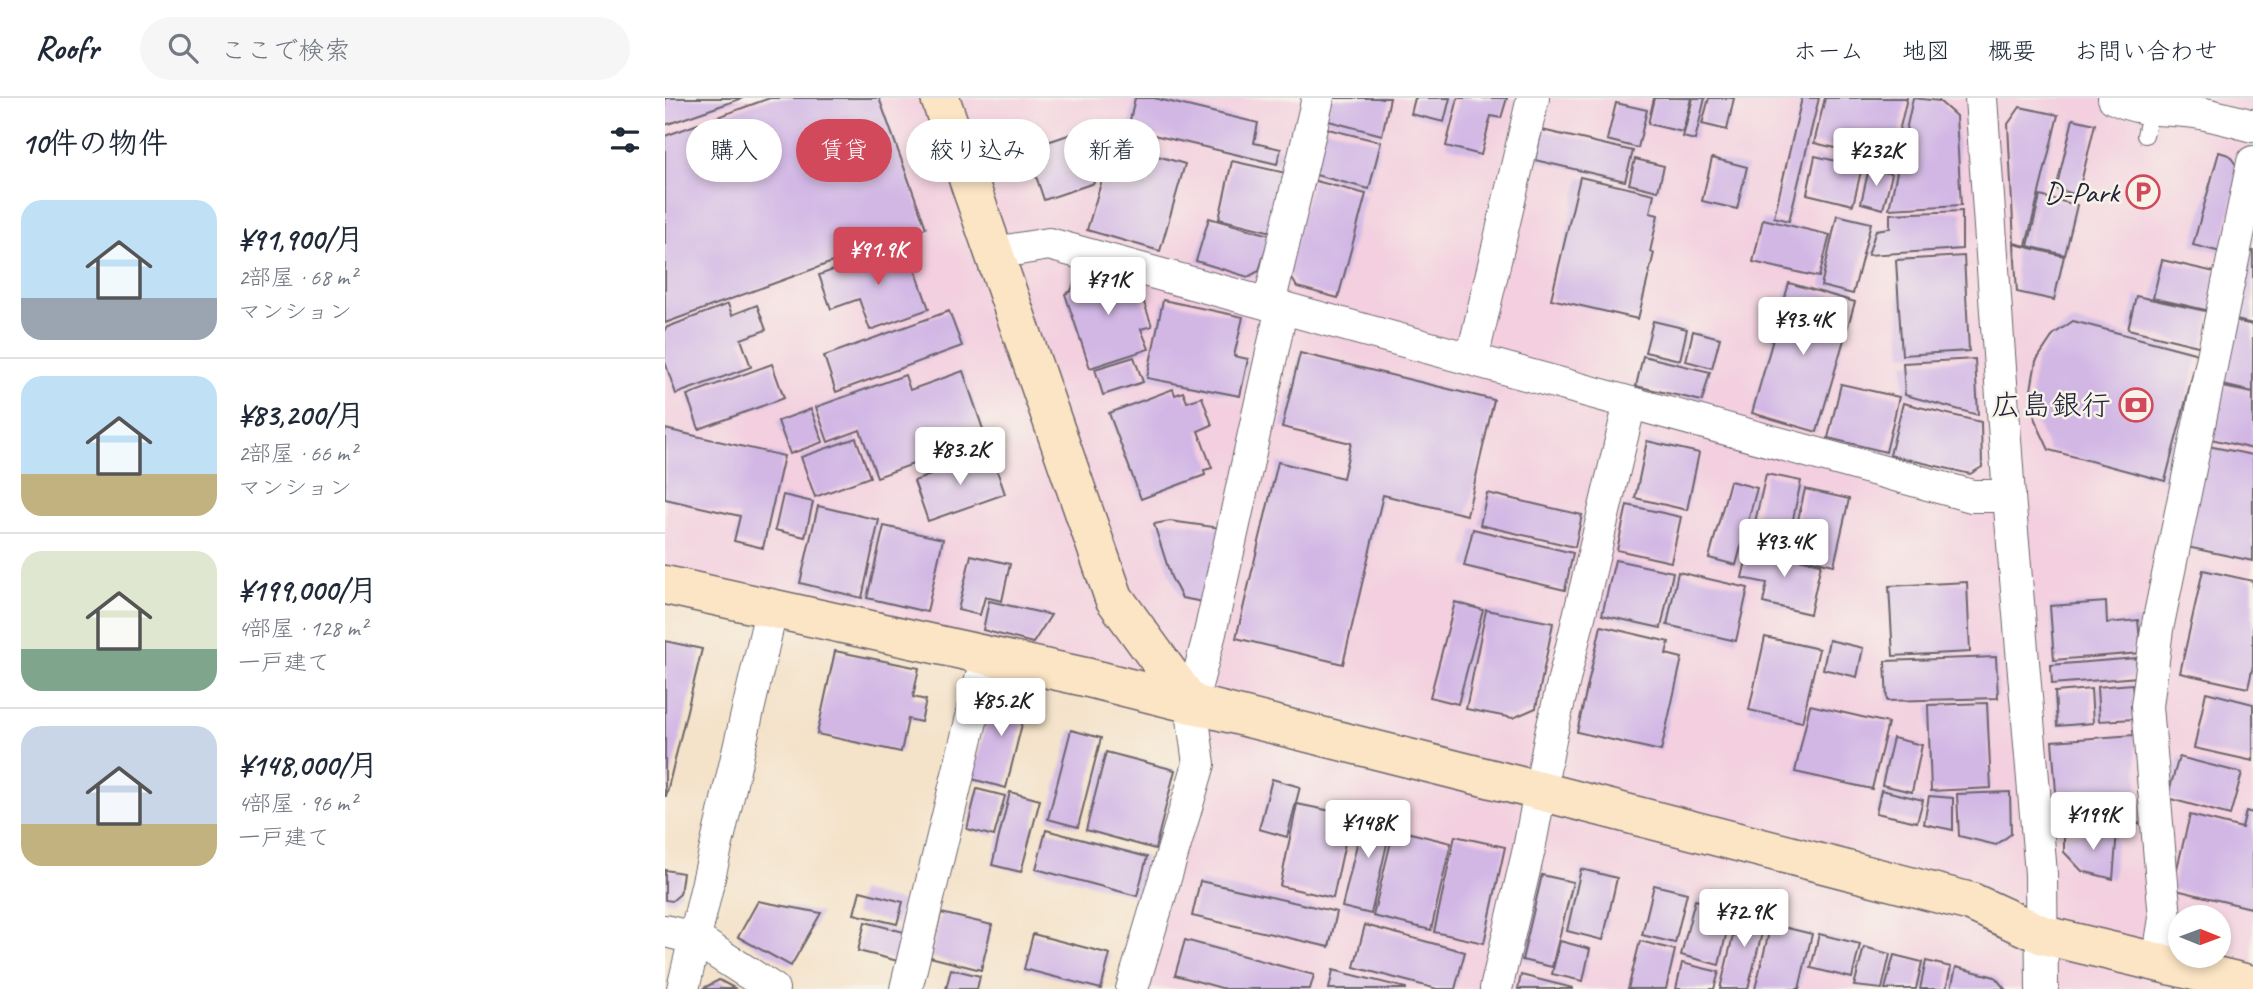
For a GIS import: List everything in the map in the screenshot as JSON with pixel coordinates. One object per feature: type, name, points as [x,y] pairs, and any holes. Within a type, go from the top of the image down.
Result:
[{"type":"street","points":[[940,98],[1114,598],[1191,704]]},
{"type":"street","points":[[1132,989],[1199,764],[1191,704],[1210,633],[1318,98]]},
{"type":"street","points":[[1472,359],[1533,98]]},
{"type":"street","points":[[1981,98],[2009,496],[2041,874],[2042,989]]},
{"type":"street","points":[[2114,98],[2128,105],[2163,114],[2193,112],[2253,126]]},
{"type":"street","points":[[2158,962],[2165,918],[2147,706],[2157,629],[2253,162]]},
{"type":"street","points":[[995,253],[1049,244],[1972,496],[2009,496]]},
{"type":"street","points":[[1496,989],[1529,849],[1551,734],[1630,403]]},
{"type":"street","points":[[665,585],[987,655],[1540,791],[1971,902],[2043,935],[2253,985]]},
{"type":"street","points":[[683,989],[680,934],[772,607]]},
{"type":"street","points":[[906,989],[987,655]]},
{"type":"street","points":[[680,934],[773,989]]},
{"type":"shaded area","points":[[665,98],[2253,98],[2253,989],[1140,989],[1211,699],[665,577]]},
{"type":"building","points":[[665,98],[743,98],[665,125]]},
{"type":"building","points":[[770,98],[879,98],[887,119],[796,119],[796,182],[892,182],[892,134],[906,173],[906,182],[909,182],[926,228],[665,323],[665,136],[686,128],[686,182],[782,182],[782,119],[712,119]]},
{"type":"building","points":[[1135,98],[1154,98],[1258,123],[1254,143],[1281,149],[1277,164],[1160,137],[1160,119],[1130,119]]},
{"type":"building","points":[[1331,98],[1390,98],[1382,135],[1325,120]]},
{"type":"building","points":[[1415,98],[1450,98],[1444,122],[1411,114]]},
{"type":"building","points":[[1458,98],[1507,98],[1501,118],[1491,116],[1481,155],[1446,146]]},
{"type":"building","points":[[1654,98],[1691,98],[1683,132],[1648,124]]},
{"type":"building","points":[[1693,98],[1705,98],[1695,140],[1683,137]]},
{"type":"building","points":[[1709,98],[1734,98],[1727,130],[1702,124]]},
{"type":"building","points":[[1802,98],[1819,98],[1789,221],[1774,217]]},
{"type":"building","points":[[1825,98],[1907,98],[1892,161],[1814,143]]},
{"type":"building","points":[[1913,98],[1939,101],[1956,116],[1961,205],[1889,209]]},
{"type":"building","points":[[1616,103],[1647,110],[1638,148],[1607,140]]},
{"type":"building","points":[[2020,107],[2058,115],[2026,246],[2014,243],[2008,124]]},
{"type":"building","points":[[2073,119],[2095,124],[2078,195],[2056,189]]},
{"type":"building","points":[[1324,128],[1381,142],[1369,189],[1312,174]]},
{"type":"building","points":[[1542,130],[1633,151],[1625,181],[1535,160]]},
{"type":"building","points":[[1064,136],[1064,182],[1094,183],[1044,200],[1038,182],[1050,182],[1050,141]]},
{"type":"building","points":[[2219,152],[2229,155],[2239,169],[2221,252],[2193,245]]},
{"type":"building","points":[[1815,156],[1862,167],[1853,205],[1807,194]]},
{"type":"building","points":[[1160,157],[1185,164],[1160,251],[1087,230],[1101,182],[1160,182]]},
{"type":"building","points":[[1712,158],[1747,167],[1737,209],[1702,201]]},
{"type":"building","points":[[1635,159],[1664,166],[1658,191],[1629,184]]},
{"type":"building","points":[[1232,161],[1286,173],[1272,232],[1219,219]]},
{"type":"building","points":[[1869,168],[1892,174],[1883,209],[1861,203]]},
{"type":"building","points":[[1580,177],[1654,194],[1650,213],[1658,215],[1650,252],[1654,253],[1638,319],[1551,299]]},
{"type":"building","points":[[1312,180],[1366,194],[1338,298],[1297,287],[1288,272]]},
{"type":"building","points":[[2040,196],[2077,205],[2065,255],[2028,246]]},
{"type":"building","points":[[1962,211],[1962,249],[1868,255],[1876,230],[1890,228],[1890,214]]},
{"type":"building","points":[[1837,215],[1871,223],[1853,294],[1821,286]]},
{"type":"building","points":[[1209,218],[1270,235],[1259,271],[1248,277],[1196,261]]},
{"type":"building","points":[[1763,219],[1830,235],[1819,277],[1753,262]]},
{"type":"building","points":[[906,244],[929,309],[870,330],[859,299],[831,309],[819,275]]},
{"type":"building","points":[[2014,244],[2064,256],[2054,300],[2017,292]]},
{"type":"building","points":[[2246,249],[2253,251],[2253,324],[2232,319]]},
{"type":"building","points":[[1964,256],[1969,351],[1902,355],[1896,260]]},
{"type":"building","points":[[2162,260],[2219,273],[2210,311],[2153,298]]},
{"type":"building","points":[[1079,266],[1123,279],[1128,292],[1139,288],[1152,326],[1141,329],[1149,349],[1090,368],[1065,294],[1083,277]]},
{"type":"building","points":[[1789,283],[1855,302],[1817,432],[1752,413]]},
{"type":"building","points":[[2136,296],[2210,312],[2202,347],[2128,329]]},
{"type":"building","points":[[1163,300],[1243,317],[1234,356],[1248,359],[1240,396],[1147,378]]},
{"type":"building","points":[[728,304],[732,315],[757,305],[766,330],[741,339],[751,367],[676,394],[665,362],[665,328]]},
{"type":"building","points":[[949,311],[962,346],[836,392],[824,356]]},
{"type":"building","points":[[2231,320],[2253,325],[2253,392],[2218,384]]},
{"type":"building","points":[[1653,321],[1687,329],[1680,360],[1645,352]]},
{"type":"building","points":[[2073,321],[2198,354],[2165,481],[2049,450],[2035,420],[2031,390],[2036,361],[2054,334]]},
{"type":"building","points":[[1693,331],[1720,338],[1712,368],[1686,361]]},
{"type":"building","points":[[1300,353],[1494,400],[1467,515],[1383,495],[1343,664],[1236,638],[1278,462],[1343,478],[1351,443],[1282,427]]},
{"type":"building","points":[[1643,356],[1710,372],[1702,401],[1636,386]]},
{"type":"building","points":[[1134,357],[1143,382],[1103,395],[1095,369]]},
{"type":"building","points":[[1975,359],[1978,415],[1905,395],[1903,363]]},
{"type":"building","points":[[772,364],[784,398],[699,429],[687,395]]},
{"type":"building","points":[[963,371],[986,438],[877,477],[860,430],[828,442],[816,407],[905,375],[910,390]]},
{"type":"building","points":[[1841,384],[1899,397],[1886,452],[1828,438]]},
{"type":"building","points":[[2218,386],[2253,393],[2253,449],[2207,438]]},
{"type":"building","points":[[1173,389],[1175,395],[1183,392],[1187,402],[1202,397],[1212,425],[1198,431],[1212,468],[1204,470],[1205,475],[1141,499],[1109,413]]},
{"type":"building","points":[[1903,403],[1981,422],[1982,467],[1970,474],[1890,455]]},
{"type":"building","points":[[811,409],[823,442],[790,454],[778,421]]},
{"type":"building","points":[[665,429],[784,456],[763,548],[734,541],[740,516],[665,499]]},
{"type":"building","points":[[856,438],[870,477],[815,497],[801,457]]},
{"type":"building","points":[[1647,441],[1699,453],[1687,510],[1635,498]]},
{"type":"building","points":[[2208,446],[2253,455],[2253,561],[2187,547]]},
{"type":"building","points":[[991,453],[1005,494],[928,521],[914,481]]},
{"type":"building","points":[[1766,474],[1801,481],[1786,552],[1750,544]]},
{"type":"building","points":[[1730,481],[1757,488],[1736,565],[1709,558]]},
{"type":"building","points":[[1805,489],[1849,499],[1834,565],[1790,555]]},
{"type":"building","points":[[1487,493],[1582,515],[1575,547],[1480,525]]},
{"type":"building","points":[[783,495],[813,502],[805,537],[775,530]]},
{"type":"building","points":[[1627,505],[1681,517],[1671,562],[1617,550]]},
{"type":"building","points":[[818,506],[879,520],[862,598],[800,583]]},
{"type":"building","points":[[1170,521],[1221,528],[1209,603],[1182,598],[1171,577],[1154,524]]},
{"type":"building","points":[[884,526],[943,539],[927,612],[867,598]]},
{"type":"building","points":[[1473,529],[1573,553],[1565,590],[1464,566]]},
{"type":"building","points":[[1749,548],[1821,564],[1810,614],[1763,603],[1767,583],[1742,578]]},
{"type":"building","points":[[971,555],[1010,564],[1002,601],[985,597],[980,615],[958,610]]},
{"type":"building","points":[[1615,560],[1673,572],[1661,628],[1602,615]]},
{"type":"building","points":[[2203,570],[2253,581],[2253,666],[2248,688],[2180,673]]},
{"type":"building","points":[[1678,572],[1748,588],[1736,641],[1667,625]]},
{"type":"building","points":[[1967,582],[1970,652],[1893,656],[1889,586]]},
{"type":"building","points":[[989,601],[1051,615],[1033,643],[983,630]]},
{"type":"building","points":[[1455,602],[1483,610],[1458,704],[1430,697]]},
{"type":"building","points":[[2106,602],[2107,623],[2138,620],[2141,653],[2054,660],[2050,606]]},
{"type":"building","points":[[1486,610],[1553,623],[1536,708],[1513,718],[1466,709]]},
{"type":"building","points":[[1601,626],[1669,642],[1666,654],[1682,658],[1661,751],[1577,732]]},
{"type":"building","points":[[1765,637],[1819,649],[1802,722],[1749,710]]},
{"type":"building","points":[[1829,640],[1863,648],[1857,677],[1823,669]]},
{"type":"building","points":[[665,641],[702,649],[666,796],[665,796]]},
{"type":"building","points":[[835,651],[919,668],[913,697],[926,700],[921,722],[908,719],[901,752],[817,734]]},
{"type":"building","points":[[1996,657],[1998,698],[1887,701],[1885,661]]},
{"type":"building","points":[[2136,658],[2138,677],[2052,684],[2051,665]]},
{"type":"building","points":[[2132,684],[2135,719],[2099,721],[2097,687]]},
{"type":"building","points":[[2091,689],[2093,723],[2057,726],[2055,692]]},
{"type":"building","points":[[1005,690],[1029,696],[1006,788],[972,779],[993,696]]},
{"type":"building","points":[[2206,692],[2253,704],[2253,761],[2194,748]]},
{"type":"building","points":[[1987,703],[1991,788],[1931,791],[1928,705]]},
{"type":"building","points":[[1810,705],[1888,723],[1872,789],[1795,772]]},
{"type":"building","points":[[1071,730],[1101,738],[1078,827],[1048,819]]},
{"type":"building","points":[[2134,735],[2141,823],[2059,830],[2052,741]]},
{"type":"building","points":[[1893,738],[1922,745],[1912,792],[1882,785]]},
{"type":"building","points":[[1106,752],[1175,770],[1155,849],[1086,830]]},
{"type":"building","points":[[2179,757],[2242,773],[2230,815],[2167,798]]},
{"type":"building","points":[[1272,779],[1300,787],[1287,837],[1259,829]]},
{"type":"building","points":[[977,789],[1005,796],[994,836],[967,829]]},
{"type":"building","points":[[1881,790],[1923,800],[1917,822],[1876,813]]},
{"type":"building","points":[[1010,792],[1040,800],[1021,872],[992,865]]},
{"type":"building","points":[[2010,792],[2011,834],[1996,845],[1959,836],[1957,794]]},
{"type":"building","points":[[1929,796],[1953,798],[1953,830],[1924,824]]},
{"type":"building","points":[[1297,804],[1351,815],[1333,898],[1280,886]]},
{"type":"building","points":[[1366,806],[1394,813],[1371,914],[1342,907]]},
{"type":"building","points":[[2246,811],[2253,813],[2251,908],[2172,889],[2190,815],[2242,828]]},
{"type":"building","points":[[1394,829],[1451,843],[1431,930],[1373,916]]},
{"type":"building","points":[[1046,830],[1147,857],[1137,896],[1036,869]]},
{"type":"building","points":[[2117,831],[2113,879],[2082,871],[2064,852],[2064,835]]},
{"type":"building","points":[[1455,836],[1505,847],[1484,943],[1434,932]]},
{"type":"building","points":[[1581,869],[1617,878],[1603,940],[1567,931]]},
{"type":"building","points":[[665,870],[683,873],[680,894],[672,901],[665,900]]},
{"type":"building","points":[[1542,875],[1573,882],[1552,967],[1522,960]]},
{"type":"building","points":[[1200,881],[1337,912],[1329,947],[1192,916]]},
{"type":"building","points":[[1654,885],[1687,893],[1675,943],[1642,935]]},
{"type":"building","points":[[860,891],[903,902],[897,924],[854,914]]},
{"type":"building","points":[[1695,900],[1732,909],[1719,965],[1681,955]]},
{"type":"building","points":[[758,901],[821,913],[791,966],[738,937]]},
{"type":"building","points":[[1740,907],[1767,913],[1748,989],[1720,989]]},
{"type":"building","points":[[941,913],[992,925],[981,970],[930,957]]},
{"type":"building","points":[[865,922],[904,932],[898,961],[858,951]]},
{"type":"building","points":[[1771,924],[1812,934],[1799,989],[1755,989]]},
{"type":"building","points":[[1365,925],[1465,952],[1455,989],[1437,989],[1354,967]]},
{"type":"building","points":[[1033,934],[1110,954],[1101,989],[1024,969]]},
{"type":"building","points":[[1819,934],[1860,944],[1852,978],[1811,968]]},
{"type":"building","points":[[1185,940],[1314,975],[1310,989],[1225,989],[1175,975]]},
{"type":"building","points":[[1560,941],[1590,949],[1583,981],[1552,974]]},
{"type":"building","points":[[1640,941],[1675,950],[1666,989],[1628,989]]},
{"type":"building","points":[[1864,947],[1890,954],[1882,989],[1854,986]]},
{"type":"building","points":[[1894,955],[1922,962],[1916,989],[1885,989]]},
{"type":"building","points":[[1926,961],[1951,967],[1946,989],[1920,989]]},
{"type":"building","points":[[1682,963],[1719,972],[1714,989],[1676,989]]},
{"type":"building","points":[[1956,967],[1995,977],[2005,989],[1951,989]]},
{"type":"building","points":[[951,969],[980,976],[977,989],[946,989]]},
{"type":"building","points":[[1333,970],[1406,988],[1406,989],[1329,989]]},
{"type":"building","points":[[1521,975],[1573,988],[1573,989],[1518,989]]},
{"type":"building","points":[[719,980],[736,989],[702,989]]},
{"type":"place","name":"D-Park","points":[[2143,192]]},
{"type":"place","name":"広島銀行","points":[[2136,405]]}]
